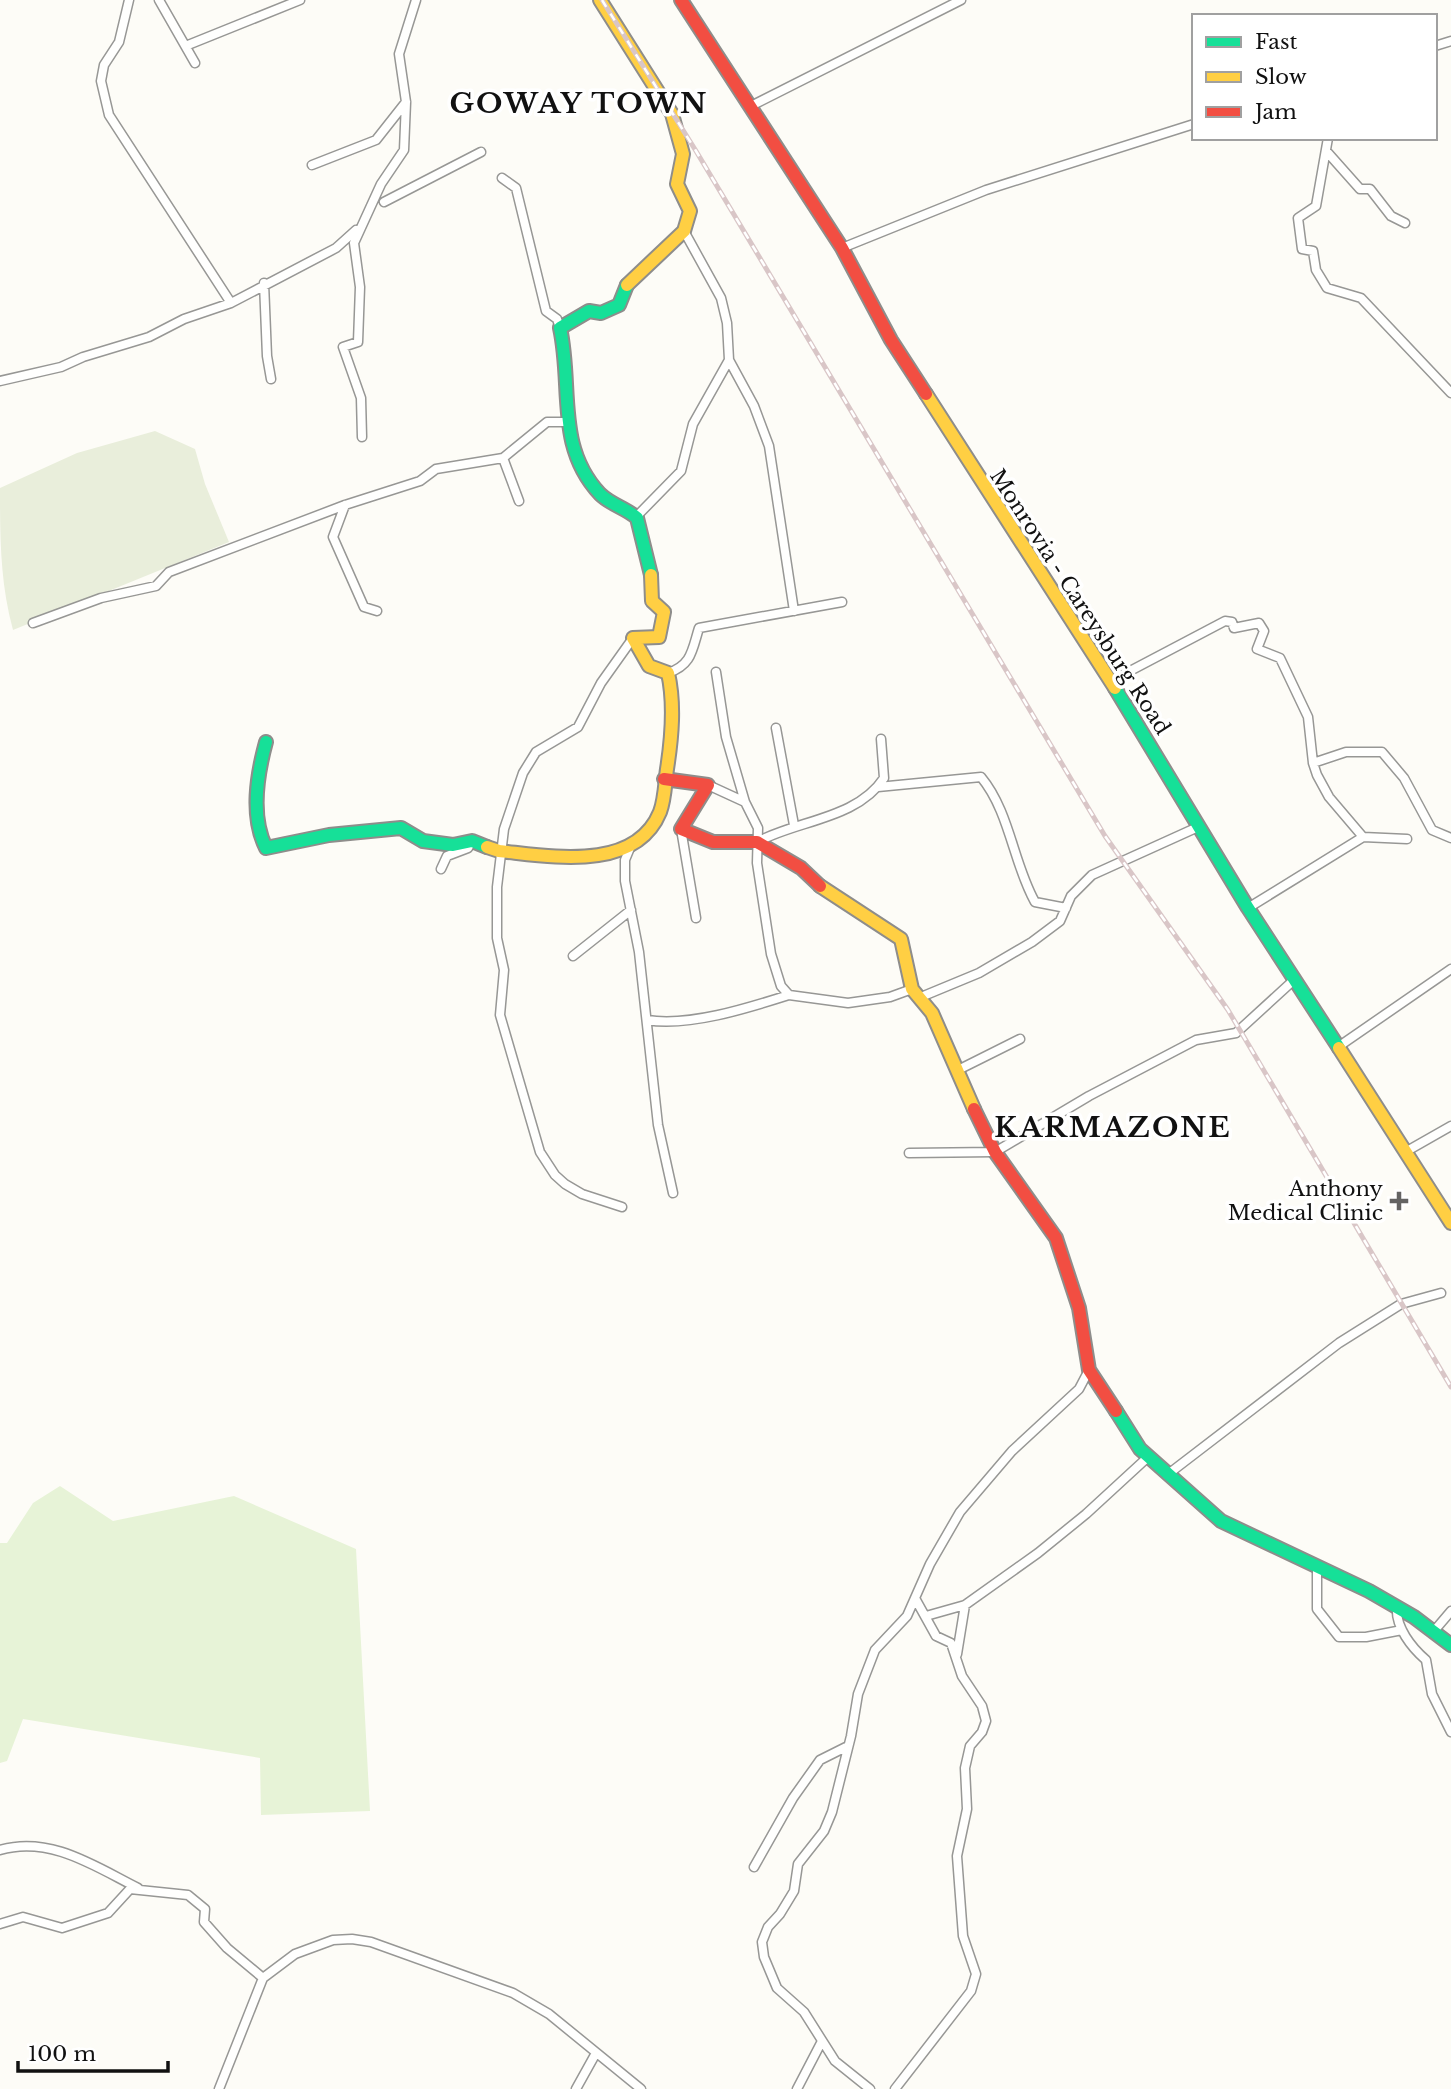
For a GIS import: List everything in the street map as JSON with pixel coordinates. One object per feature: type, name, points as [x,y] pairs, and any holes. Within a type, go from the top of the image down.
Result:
[{"type":"street","points":[[129,0],[119,42],[104,65],[101,81],[109,116],[231,303]]},
{"type":"street","points":[[159,0],[188,45],[195,63]]},
{"type":"street","points":[[188,45],[300,0]]},
{"type":"street","points":[[362,437],[361,398],[343,347],[358,341],[360,287],[354,251],[361,225],[381,184],[404,150],[406,102],[399,54],[416,0]]},
{"type":"street","points":[[560,328],[589,311],[601,313],[619,305],[626,286],[684,231],[690,211],[677,184],[683,154],[677,126],[665,98],[600,0]]},
{"type":"street","name":"Monrovia - Careysburg Road","points":[[681,0],[842,248],[898,351],[1111,681],[1248,908],[1451,1223]]},
{"type":"street","points":[[749,107],[961,0]]},
{"type":"street","points":[[312,165],[376,140],[406,102]]},
{"type":"street","points":[[842,248],[986,190],[1192,125]]},
{"type":"street","points":[[1328,140],[1328,153],[1317,206],[1298,219],[1301,249],[1313,251],[1317,270],[1327,288],[1361,298],[1451,394]]},
{"type":"street","points":[[384,202],[481,152]]},
{"type":"street","points":[[1328,153],[1360,189],[1370,189],[1391,216],[1405,223]]},
{"type":"street","points":[[502,178],[516,188],[546,311],[557,319],[560,328],[566,384],[565,422],[578,463],[604,498],[636,517],[646,542],[646,558],[654,589],[652,601],[664,612],[659,637],[633,638]]},
{"type":"street","points":[[0,381],[61,367],[83,357],[149,337],[184,319],[231,303],[264,283],[336,248],[361,225]]},
{"type":"street","points":[[684,231],[721,298],[727,323],[729,360],[754,406],[769,446],[794,611]]},
{"type":"street","points":[[264,283],[267,356],[271,379]]},
{"type":"street","points":[[636,517],[681,471],[693,424],[729,360]]},
{"type":"street","points":[[33,623],[101,597],[156,586],[169,572],[345,505],[420,481],[436,469],[503,458],[547,422],[565,422]]},
{"type":"street","points":[[503,458],[519,501]]},
{"type":"street","points":[[345,505],[335,526],[335,545],[364,607],[377,611]]},
{"type":"street","points":[[633,638],[649,667],[654,671],[668,673],[682,668],[689,661],[699,628],[842,602]]},
{"type":"street","points":[[1111,681],[1225,621],[1232,622],[1234,628],[1259,623],[1264,631],[1257,649],[1280,658],[1304,704],[1313,763],[1329,797],[1363,836]]},
{"type":"street","points":[[622,1207],[582,1194],[565,1184],[546,1164],[540,1152],[500,1015],[504,970],[497,926],[499,850],[523,773],[536,752],[578,727],[601,683],[633,638]]},
{"type":"street","points":[[716,672],[726,737],[746,803],[758,828],[757,863],[771,954],[781,986],[789,995]]},
{"type":"street","points":[[266,742],[256,778],[260,836],[266,848],[329,835],[401,828],[423,841],[453,845],[472,841],[499,850],[596,857],[648,831],[660,811],[670,750],[673,694],[668,673]]},
{"type":"street","points":[[776,727],[794,825]]},
{"type":"street","points":[[681,829],[713,842],[729,844],[757,842],[794,825],[819,821],[866,797],[878,787],[884,778],[881,740]]},
{"type":"street","points":[[1313,763],[1338,753],[1382,752],[1404,778],[1432,830],[1451,838]]},
{"type":"street","points":[[878,787],[981,777],[992,790],[1014,845],[1021,878],[1035,902],[1066,908]]},
{"type":"street","points":[[664,779],[708,785],[746,803]]},
{"type":"street","points":[[696,918],[681,829],[708,785]]},
{"type":"street","points":[[647,1020],[658,1022],[709,1016],[789,995],[848,1003],[916,993],[1011,957],[1060,921],[1080,884],[1093,875],[1198,827]]},
{"type":"street","points":[[1248,908],[1363,836],[1407,839]]},
{"type":"street","points":[[633,840],[625,860],[625,881],[647,1020],[658,1125],[673,1193]]},
{"type":"street","points":[[441,869],[447,856],[468,848],[472,841]]},
{"type":"street","points":[[757,842],[801,868],[820,886],[901,939],[916,993],[932,1013],[963,1087],[995,1152],[1056,1238],[1079,1308],[1089,1370],[1129,1434],[1148,1457],[1221,1521],[1397,1607],[1451,1645]]},
{"type":"street","points":[[572,956],[631,910]]},
{"type":"street","points":[[1338,1047],[1451,969]]},
{"type":"street","points":[[909,1153],[995,1152],[1089,1096],[1196,1040],[1236,1033],[1295,979]]},
{"type":"street","points":[[958,1070],[1020,1039]]},
{"type":"street","points":[[1407,1152],[1451,1126]]},
{"type":"street","points":[[1167,1475],[1339,1343],[1401,1304],[1441,1293]]},
{"type":"street","points":[[870,2089],[835,2061],[804,2012],[777,1988],[764,1957],[762,1942],[768,1927],[794,1891],[797,1864],[824,1831],[832,1812],[858,1694],[875,1650],[895,1631],[916,1600],[930,1564],[960,1512],[1012,1451],[1080,1389],[1089,1370]]},
{"type":"street","points":[[926,1616],[964,1605],[1086,1514],[1148,1457]]},
{"type":"street","points":[[1317,1567],[1317,1609],[1339,1637],[1366,1637],[1402,1630]]},
{"type":"street","points":[[895,2089],[971,1991],[976,1974],[963,1936],[957,1856],[967,1809],[965,1768],[970,1746],[982,1732],[986,1721],[982,1706],[962,1676],[957,1654],[951,1643],[936,1636],[916,1600]]},
{"type":"street","points":[[957,1654],[964,1605]]},
{"type":"street","points":[[1397,1607],[1402,1630],[1413,1649],[1426,1660],[1432,1693],[1451,1732]]},
{"type":"street","points":[[1434,1631],[1451,1611]]},
{"type":"street","points":[[754,1867],[793,1798],[820,1760],[848,1746]]},
{"type":"street","points":[[0,1850],[9,1847],[62,1850],[138,1888]]},
{"type":"street","points":[[0,1924],[23,1917],[62,1928],[108,1913],[116,1907],[120,1896],[130,1889],[188,1895],[205,1909],[204,1922],[227,1948],[263,1978]]},
{"type":"street","points":[[219,2089],[263,1978],[295,1954],[332,1940],[352,1939],[371,1942],[513,1993],[549,2014],[641,2089]]},
{"type":"street","points":[[797,2089],[822,2042]]},
{"type":"street","points":[[576,2089],[596,2053]]},
{"type":"green space","points":[[155,431],[195,449],[205,484],[229,542],[13,630],[3,577],[0,488],[77,453]]},
{"type":"green space","points":[[60,1486],[113,1521],[234,1496],[356,1549],[370,1811],[261,1815],[260,1758],[23,1719],[7,1761],[0,1763],[0,1543],[7,1543],[33,1503]]},
{"type":"railway","points":[[602,0],[696,151],[1105,836],[1228,1010],[1451,1387]]},
{"type":"traffic: fast","points":[[627,285],[619,305],[601,313],[589,311],[560,328],[568,415],[577,456],[586,476],[600,494],[637,518],[651,575]]},
{"type":"traffic: fast","points":[[1115,688],[1248,908],[1339,1048]]},
{"type":"traffic: fast","points":[[266,742],[257,795],[258,823],[266,848],[329,835],[401,828],[423,841],[453,845],[472,841],[487,847]]},
{"type":"traffic: fast","points":[[1116,1411],[1140,1449],[1221,1521],[1369,1591],[1414,1617],[1451,1645]]},
{"type":"traffic: slow","points":[[600,0],[672,114],[683,154],[677,184],[690,211],[684,231],[627,285]]},
{"type":"traffic: slow","points":[[926,394],[1115,688]]},
{"type":"traffic: slow","points":[[487,847],[499,851],[565,857],[611,852],[631,845],[648,831],[660,812],[671,733],[670,685],[668,673],[649,666],[633,638],[659,637],[664,612],[652,601],[651,575]]},
{"type":"traffic: slow","points":[[820,886],[901,939],[912,989],[932,1013],[974,1109]]},
{"type":"traffic: slow","points":[[1339,1048],[1451,1223]]},
{"type":"traffic: jam","points":[[681,0],[842,248],[891,340],[926,394]]},
{"type":"traffic: jam","points":[[664,779],[708,785],[681,829],[713,842],[757,842],[801,868],[820,886]]},
{"type":"traffic: jam","points":[[974,1109],[995,1152],[1056,1238],[1079,1308],[1089,1370],[1116,1411]]},
{"type":"place","name":"Anthony Medical Clinic","points":[[1399,1201]]},
{"type":"district","name":"GOWAY TOWN","points":[[579,103]]},
{"type":"district","name":"KARMAZONE","points":[[1113,1127]]}]
